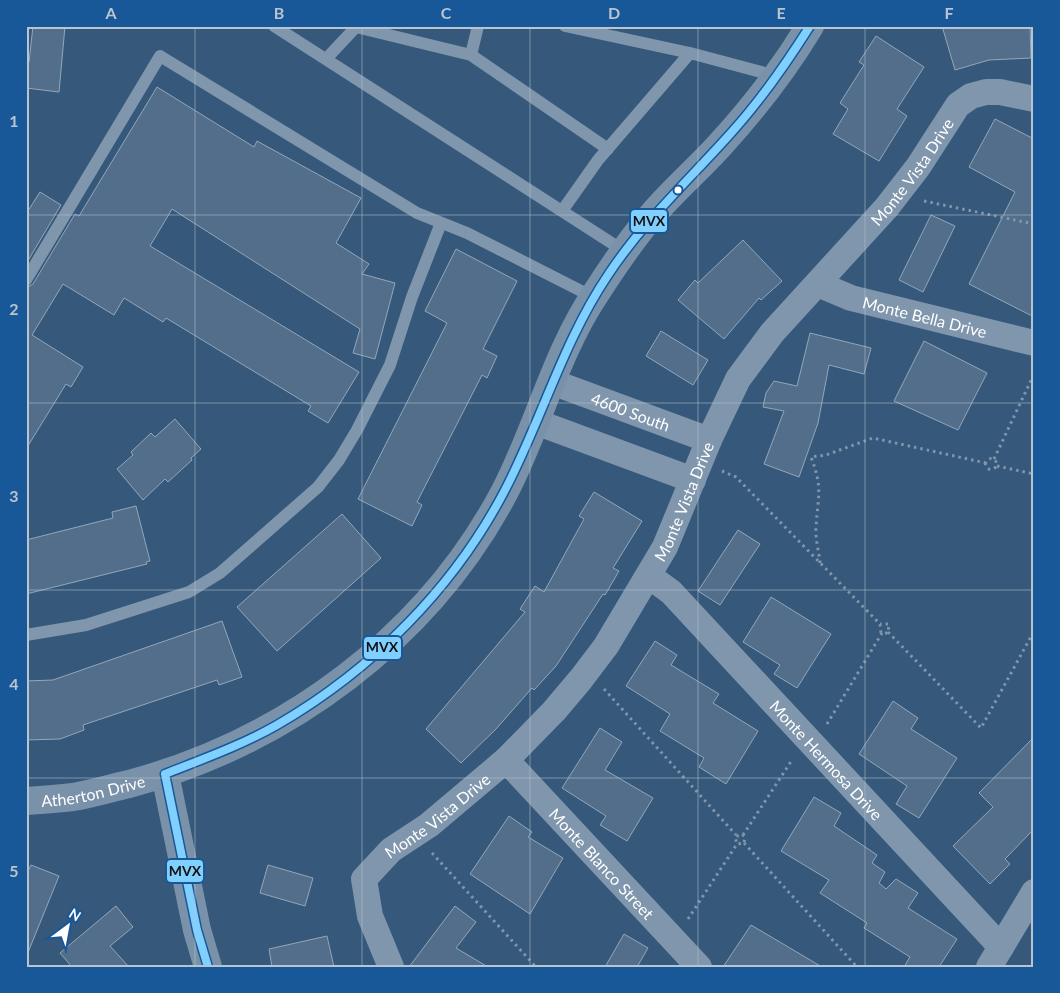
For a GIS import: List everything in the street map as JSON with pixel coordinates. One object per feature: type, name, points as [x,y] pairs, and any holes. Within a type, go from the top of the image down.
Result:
[{"type":"street","name":"Atherton Drive","points":[[26,801],[74,797],[165,774],[224,751],[278,725],[329,690],[377,652],[421,609],[460,562],[484,527],[504,492],[552,382],[593,297],[624,251],[654,213],[720,146],[776,76],[810,26]]},
{"type":"street","name":"Monte Vista Drive","points":[[391,967],[370,916],[364,879],[391,850],[468,795],[506,760],[554,711],[587,671],[606,646],[665,547],[709,440],[738,379],[772,333],[897,194],[958,105],[971,96],[986,92],[1000,92],[1034,99]]},
{"type":"street","name":"Monte Bella Drive","points":[[818,284],[851,298],[1034,343]]},
{"type":"street","name":"4600 South","points":[[552,382],[709,440]]},
{"type":"street","points":[[536,422],[693,480]]},
{"type":"street","name":"Monte Hermosa Drive","points":[[649,576],[671,592],[995,957]]},
{"type":"street","name":"Monte Blanco Street","points":[[506,760],[699,967]]},
{"type":"street","points":[[165,774],[197,930],[208,967]]},
{"type":"street","points":[[995,957],[1034,892]]},
{"type":"lane","points":[[274,26],[624,251]]},
{"type":"lane","points":[[471,55],[478,26]]},
{"type":"lane","points":[[565,26],[690,53],[776,76]]},
{"type":"lane","points":[[326,60],[356,28],[471,55],[608,149]]},
{"type":"lane","points":[[562,211],[608,149],[690,53]]},
{"type":"lane","points":[[26,280],[160,56],[417,214],[467,233],[593,297]]},
{"type":"lane","points":[[26,635],[86,624],[189,592],[220,573],[318,487],[339,460],[357,430],[390,365],[412,297],[441,223]]},
{"type":"path","points":[[897,194],[1034,224]]},
{"type":"path","points":[[997,466],[994,459],[1034,374]]},
{"type":"path","points":[[820,562],[816,528],[820,483],[811,457],[826,455],[873,438],[986,463],[990,470],[997,466],[1034,474]]},
{"type":"path","points":[[986,463],[990,459],[994,459]]},
{"type":"path","points":[[736,477],[880,624],[879,628],[882,633]]},
{"type":"path","points":[[880,624],[888,624],[888,632],[981,728],[1034,631]]},
{"type":"path","points":[[832,716],[882,633],[888,632]]},
{"type":"path","points":[[587,671],[736,835],[735,840],[738,844]]},
{"type":"path","points":[[743,835],[786,770]]},
{"type":"path","points":[[415,834],[536,967]]},
{"type":"path","points":[[736,835],[743,835]]},
{"type":"path","points":[[743,835],[746,839],[744,843]]},
{"type":"path","points":[[693,912],[738,844],[744,843]]},
{"type":"path","points":[[744,843],[857,967]]},
{"type":"building","points":[[33,26],[65,26],[59,92],[26,88],[26,62],[29,62]]},
{"type":"building","points":[[942,26],[1030,26],[1031,58],[989,60],[955,70]]},
{"type":"building","points":[[876,36],[924,67],[897,109],[907,116],[879,161],[833,134],[848,109],[840,103],[864,65],[859,62]]},
{"type":"building","points":[[157,87],[254,147],[257,141],[361,198],[336,243],[369,264],[362,274],[395,283],[375,359],[353,353],[360,329],[172,209],[150,246],[359,372],[328,423],[308,411],[311,406],[166,318],[163,322],[124,298],[114,315],[63,284],[32,335],[83,367],[71,387],[66,384],[26,449],[26,288],[33,284],[75,214],[79,216]]},
{"type":"building","points":[[995,119],[1034,139],[1034,317],[969,284],[1015,192],[969,167]]},
{"type":"building","points":[[40,192],[61,205],[26,264],[26,214]]},
{"type":"building","points":[[931,215],[955,226],[923,292],[899,280]]},
{"type":"building","points":[[743,240],[782,281],[761,300],[759,298],[724,339],[678,300],[695,280],[698,283]]},
{"type":"building","points":[[456,249],[517,281],[483,349],[497,356],[487,378],[482,375],[417,502],[422,505],[412,526],[358,499],[447,323],[425,311]]},
{"type":"building","points":[[661,331],[708,360],[693,385],[646,356]]},
{"type":"building","points":[[810,333],[871,348],[864,374],[829,365],[818,423],[799,477],[764,464],[784,411],[763,407],[766,393],[774,381],[797,386]]},
{"type":"building","points":[[924,341],[987,373],[958,430],[894,401]]},
{"type":"building","points":[[175,419],[201,449],[168,482],[165,479],[143,500],[117,469],[133,455],[131,452],[151,433],[155,437]]},
{"type":"building","points":[[594,492],[642,521],[613,568],[619,571],[605,595],[603,594],[556,666],[534,690],[532,688],[496,729],[461,763],[426,729],[525,612],[520,609],[535,586],[544,592],[584,519],[579,516]]},
{"type":"building","points":[[136,506],[150,561],[146,562],[147,564],[26,594],[26,540],[113,518],[112,512]]},
{"type":"building","points":[[342,514],[381,558],[277,651],[237,607]]},
{"type":"building","points":[[738,530],[760,544],[720,605],[698,591]]},
{"type":"building","points":[[771,597],[831,634],[797,688],[774,674],[780,665],[743,642]]},
{"type":"building","points":[[222,621],[242,677],[219,685],[217,680],[83,725],[84,730],[60,739],[26,740],[26,681],[53,680]]},
{"type":"building","points":[[655,641],[677,655],[671,665],[719,694],[713,703],[758,731],[726,784],[699,767],[704,758],[660,731],[670,714],[626,686]]},
{"type":"building","points":[[893,701],[918,718],[911,729],[957,758],[919,818],[896,804],[907,786],[859,754]]},
{"type":"building","points":[[600,728],[622,742],[605,770],[653,798],[627,841],[600,825],[606,816],[562,788]]},
{"type":"building","points":[[1034,737],[1034,829],[1005,859],[1010,864],[990,884],[953,846],[993,807],[979,793]]},
{"type":"building","points":[[814,797],[841,813],[834,826],[877,855],[872,863],[885,872],[879,883],[886,889],[896,879],[918,893],[908,908],[957,939],[939,967],[904,967],[910,957],[864,928],[867,923],[820,893],[829,880],[781,851]]},
{"type":"building","points":[[509,816],[532,832],[528,837],[563,858],[530,914],[470,874]]},
{"type":"building","points":[[31,865],[59,876],[27,955],[26,875]]},
{"type":"building","points":[[268,865],[313,878],[305,906],[260,893]]},
{"type":"building","points":[[116,906],[133,927],[110,946],[129,967],[72,967],[60,953]]},
{"type":"building","points":[[455,906],[476,922],[456,948],[488,967],[409,967]]},
{"type":"building","points":[[751,925],[822,967],[723,967]]},
{"type":"building","points":[[624,934],[648,948],[637,967],[605,967]]},
{"type":"building","points":[[327,936],[334,967],[272,967],[269,949]]},
{"type":"transit line","name":"MVX","points":[[165,774],[250,739],[312,703],[346,679],[377,652],[408,624],[435,593],[461,560],[505,490],[565,354],[592,301],[608,275],[651,219],[753,108],[810,26]]},
{"type":"transit line","name":"MVX","points":[[165,774],[197,930],[208,967]]}]
